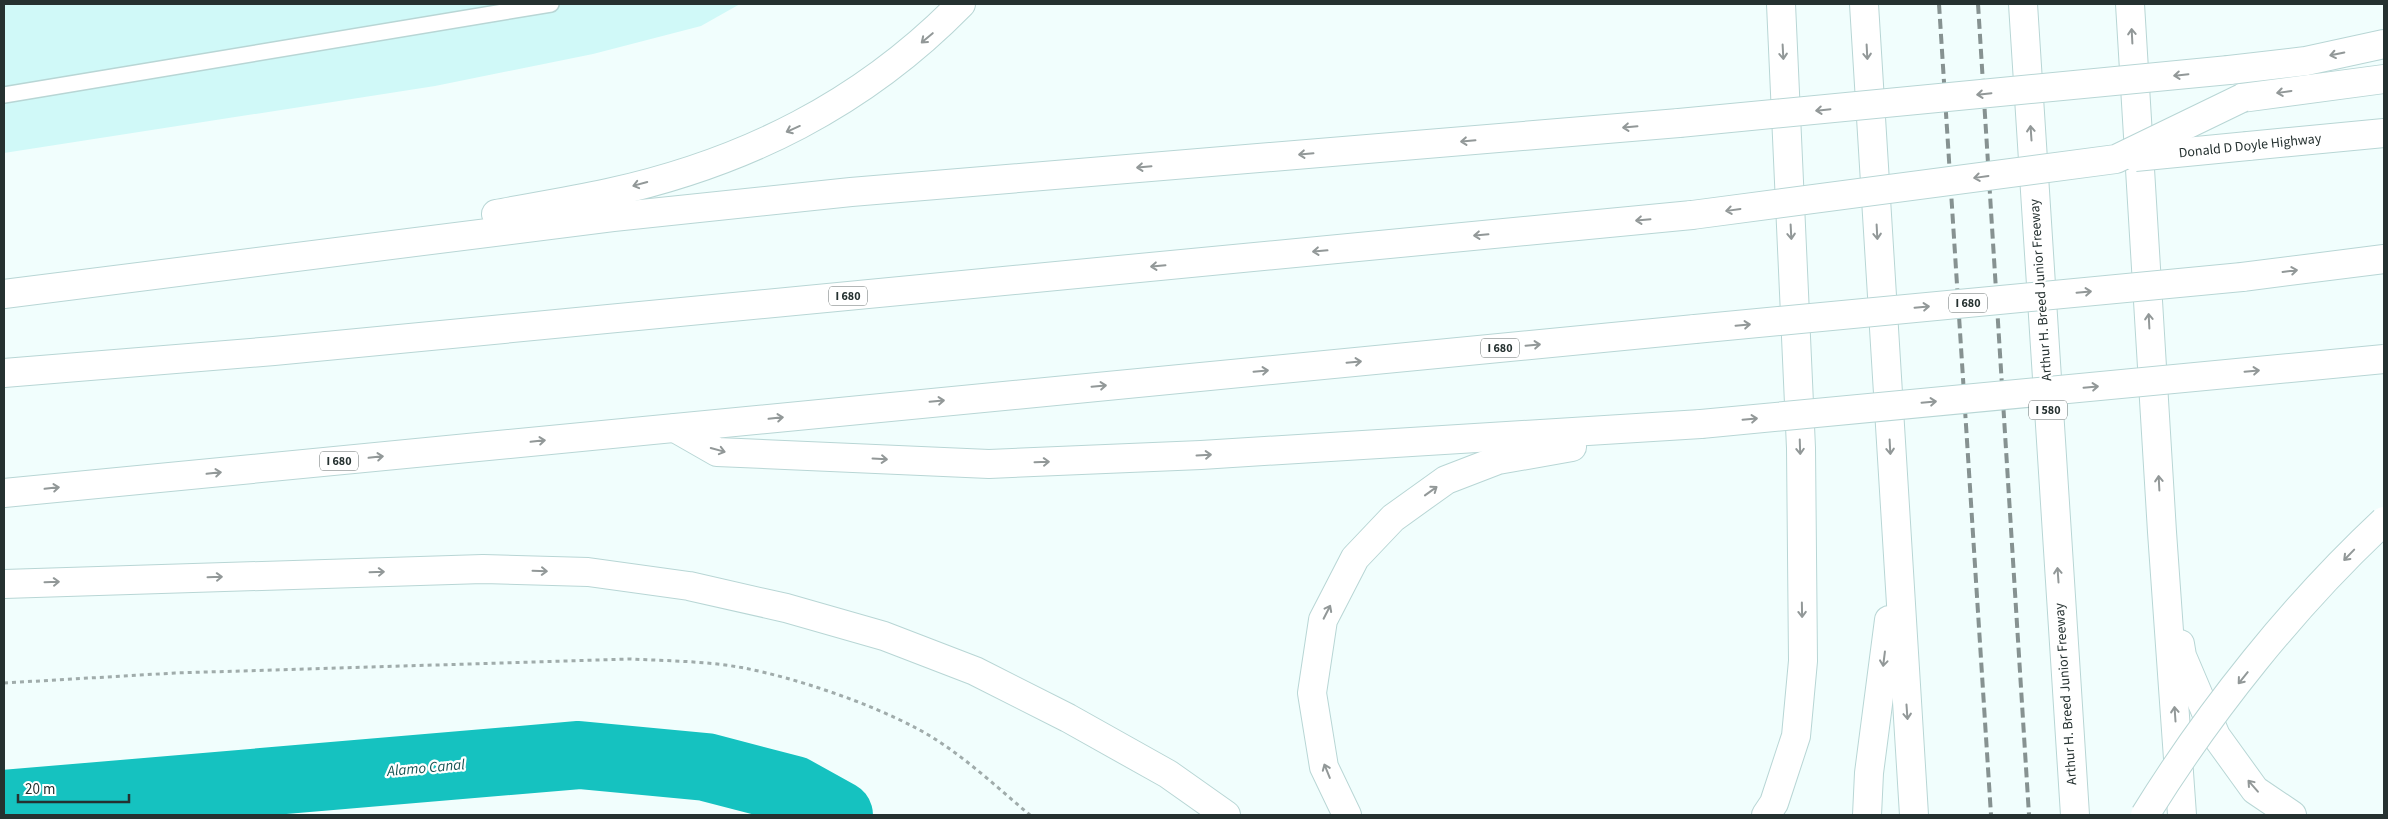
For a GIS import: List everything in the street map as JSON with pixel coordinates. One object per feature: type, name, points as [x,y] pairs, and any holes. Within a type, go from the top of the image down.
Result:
[{"type":"highway","points":[[255,260],[610,193],[672,176],[738,154],[804,124],[870,83],[932,34],[961,4]]},
{"type":"highway","points":[[1766,815],[1774,803],[1796,736],[1803,661],[1801,448],[1781,4]]},
{"type":"highway","points":[[1864,4],[1914,815]]},
{"type":"highway","name":"Arthur H. Breed Junior Freeway","points":[[2023,4],[2074,815]]},
{"type":"highway","points":[[2130,4],[2162,532],[2182,815]]},
{"type":"highway","points":[[4,294],[255,260],[603,218],[851,192],[1679,124],[2229,70],[2306,61],[2384,44]]},
{"type":"highway","points":[[2116,158],[2242,98],[2384,79]]},
{"type":"highway","name":"Donald D Doyle Highway","points":[[2116,158],[2384,133]]},
{"type":"highway","name":"I 680","points":[[4,373],[274,351],[1692,215],[2116,158]]},
{"type":"highway","name":"I 680","points":[[4,493],[2242,277],[2384,259]]},
{"type":"highway","points":[[675,428],[717,452],[989,464],[1201,455],[1701,424],[2384,359]]},
{"type":"highway","points":[[1347,815],[1324,767],[1312,692],[1323,620],[1355,558],[1393,518],[1446,480],[1498,460],[1701,424]]},
{"type":"highway","points":[[2145,815],[2218,708],[2281,631],[2349,554],[2384,521]]},
{"type":"highway","points":[[2162,532],[2182,656],[2216,736],[2255,790],[2292,815]]},
{"type":"highway","points":[[1867,815],[1869,773],[1897,558]]},
{"type":"highway","points":[[4,584],[483,569],[588,572],[689,586],[786,608],[884,636],[975,671],[1068,718],[1168,774],[1226,815]]},
{"type":"lane","points":[[4,95],[551,4]]},
{"type":"path","points":[[4,683],[175,673],[631,659],[687,661],[744,668],[855,701],[917,728],[974,767],[1030,815]]},
{"type":"shaded area","points":[[4,4],[740,4],[701,26],[593,54],[435,86],[4,153]]},
{"type":"waterway","name":"Alamo Canal","points":[[4,804],[579,755],[706,767],[794,790],[839,815]]},
{"type":"waterway","points":[[110,815],[111,795]]},
{"type":"railway","points":[[1939,4],[1991,815]]},
{"type":"railway","points":[[1978,4],[2029,815]]}]
